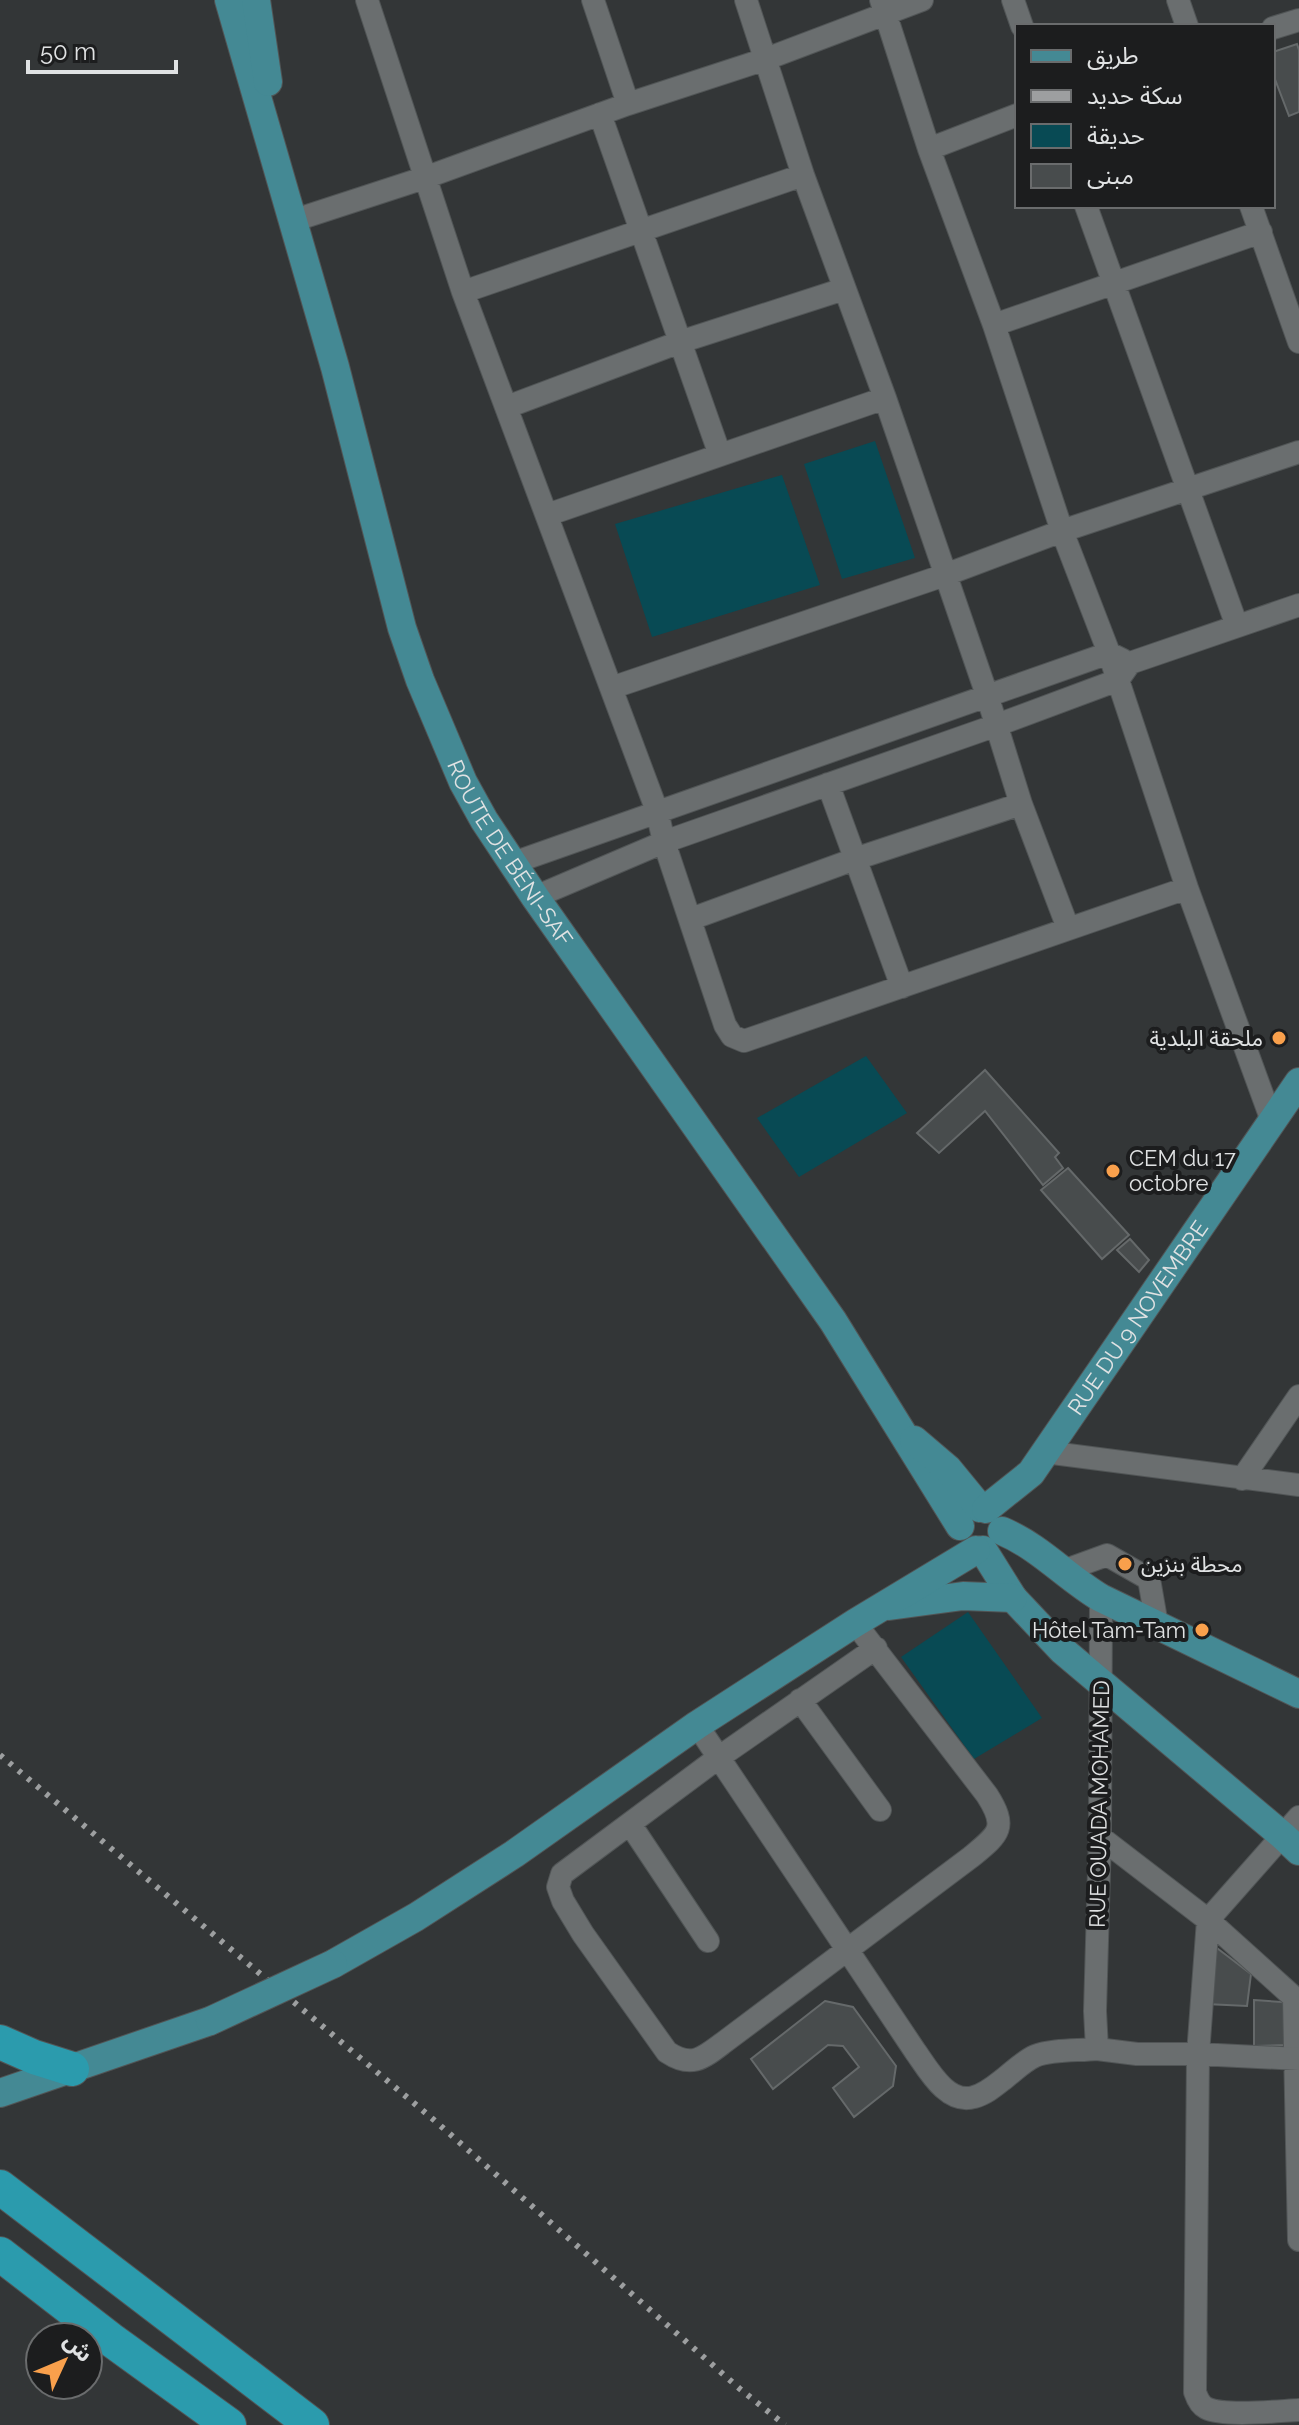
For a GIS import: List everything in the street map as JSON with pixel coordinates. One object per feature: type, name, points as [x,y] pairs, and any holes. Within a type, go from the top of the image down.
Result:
[{"type":"highway","points":[[0,2042],[72,2069]]},
{"type":"highway","points":[[0,2187],[312,2425]]},
{"type":"highway","points":[[0,2254],[229,2425]]},
{"type":"main road","name":"ROUTE DE BÉNI-SAF","points":[[229,0],[335,367],[402,628],[420,680],[463,782],[535,897],[833,1321],[901,1431],[940,1461],[965,1487],[981,1529]]},
{"type":"main road","name":"ROUTE DE BÉNI-SAF","points":[[256,0],[289,207]]},
{"type":"main road","name":"RUE DU 9 NOVEMBRE","points":[[881,1607],[931,1576],[981,1529],[1038,1462],[1299,1082]]},
{"type":"main road","points":[[981,1529],[1031,1545],[1077,1583],[1101,1598],[1299,1694]]},
{"type":"main road","points":[[981,1529],[1013,1598],[1062,1650],[1100,1684],[1294,1835]]},
{"type":"main road","points":[[0,2093],[210,2021],[333,1964],[416,1917],[514,1854],[697,1725],[881,1607],[963,1596],[1013,1598]]},
{"type":"street","points":[[367,0],[463,292],[657,811],[664,842],[725,1025],[732,1036],[744,1041],[1187,888]]},
{"type":"street","points":[[593,0],[628,104]]},
{"type":"street","points":[[746,0],[803,175],[885,398],[987,695],[1021,804],[1068,928]]},
{"type":"street","points":[[289,207],[427,177],[628,104],[766,59],[883,7],[922,0]]},
{"type":"street","points":[[1013,0],[1021,24]]},
{"type":"street","points":[[1178,0],[1186,24]]},
{"type":"street","points":[[883,7],[1062,531],[1109,653],[1124,671],[1187,888],[1272,1121]]},
{"type":"street","points":[[1275,27],[1299,20]]},
{"type":"street","points":[[600,114],[720,455]]},
{"type":"street","points":[[929,149],[1015,116]]},
{"type":"street","points":[[463,292],[803,175]]},
{"type":"street","points":[[1087,208],[1237,626]]},
{"type":"street","points":[[1252,208],[1299,342]]},
{"type":"street","points":[[994,325],[1261,232]]},
{"type":"street","points":[[507,407],[680,342],[844,289]]},
{"type":"street","points":[[547,515],[885,398]]},
{"type":"street","points":[[611,688],[1299,452]]},
{"type":"street","points":[[535,897],[664,842],[997,725],[1237,626],[1299,605]]},
{"type":"street","points":[[513,863],[1109,653]]},
{"type":"street","points":[[828,784],[902,987]]},
{"type":"street","points":[[691,919],[855,859],[1021,804]]},
{"type":"street","points":[[1242,1479],[1299,1396]]},
{"type":"street","points":[[1038,1462],[1299,1485]]},
{"type":"street","points":[[1063,1571],[1107,1555],[1149,1579],[1157,1625]]},
{"type":"street","name":"RUE OUADA MOHAMED","points":[[1097,2049],[1101,1598]]},
{"type":"street","points":[[855,1623],[876,1648],[987,1795],[998,1811],[1000,1826],[982,1849],[708,2055],[690,2062],[679,2060],[667,2052],[583,1934],[558,1887],[562,1874],[718,1758],[876,1648]]},
{"type":"street","points":[[800,1700],[880,1810]]},
{"type":"street","points":[[697,1725],[915,2051],[936,2080],[952,2095],[974,2098],[1027,2060],[1039,2055],[1097,2049],[1137,2054],[1298,2059]]},
{"type":"street","points":[[630,1824],[708,1941]]},
{"type":"street","points":[[1294,1835],[1208,1920],[1198,2054],[1195,2392],[1205,2408],[1223,2412],[1299,2410]]},
{"type":"street","points":[[1100,1837],[1208,1920],[1297,2001],[1299,2240]]},
{"type":"green space","points":[[875,441],[915,558],[842,579],[804,464]]},
{"type":"green space","points":[[782,475],[820,585],[652,637],[615,524]]},
{"type":"green space","points":[[866,1056],[907,1113],[799,1177],[757,1118]]},
{"type":"green space","points":[[968,1612],[1042,1718],[974,1759],[901,1657]]},
{"type":"building","points":[[1297,44],[1299,50],[1299,112],[1289,116],[1275,79],[1275,51]]},
{"type":"building","points":[[985,1070],[1059,1153],[1055,1157],[1063,1168],[1043,1185],[985,1111],[939,1153],[917,1133]]},
{"type":"building","points":[[1068,1168],[1129,1235],[1102,1259],[1041,1190]]},
{"type":"building","points":[[1130,1239],[1149,1260],[1139,1272],[1117,1250]]},
{"type":"building","points":[[1209,1942],[1251,1974],[1247,2006],[1206,2004]]},
{"type":"building","points":[[1254,2000],[1282,2002],[1289,2011],[1287,2045],[1254,2046]]},
{"type":"building","points":[[825,2001],[853,2007],[896,2066],[893,2086],[854,2117],[833,2088],[859,2067],[843,2046],[828,2045],[773,2089],[751,2059]]},
{"type":"railway","points":[[0,1755],[434,2120],[785,2425]]},
{"type":"place","name":"ملحقة البلدية","points":[[1279,1038]]},
{"type":"place","name":"CEM du 17 octobre","points":[[1113,1171]]},
{"type":"place","name":"محطة بنزين","points":[[1125,1564]]},
{"type":"place","name":"Hôtel Tam-Tam","points":[[1202,1630]]}]
